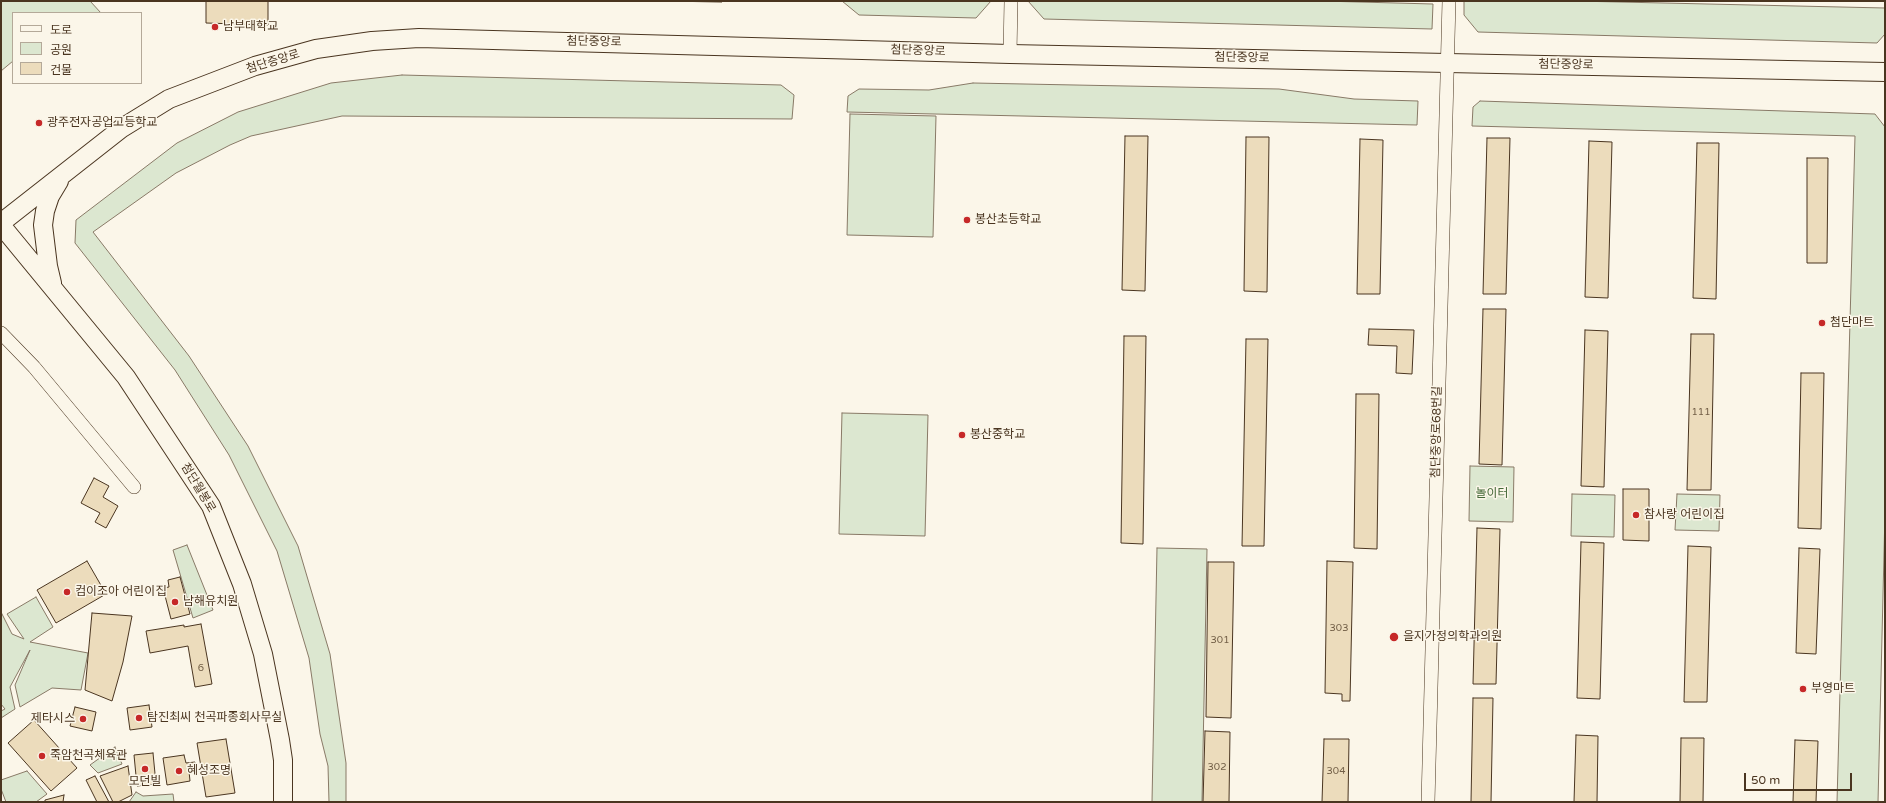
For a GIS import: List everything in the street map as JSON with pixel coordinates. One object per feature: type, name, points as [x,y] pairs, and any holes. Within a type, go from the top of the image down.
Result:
[{"type":"street","points":[[1010,54],[1011,1]]},
{"type":"street","name":"첨단중앙로68번길","points":[[1428,802],[1449,1]]},
{"type":"street","name":"첨단중앙로","points":[[1,224],[122,128],[169,99],[255,66],[316,50],[372,41],[419,38],[1010,54],[1885,72]]},
{"type":"street","points":[[54,289],[48,266],[43,225],[45,211],[50,196],[62,176]]},
{"type":"street","name":"첨단월봉로","points":[[1,224],[126,377],[211,506],[242,584],[263,654],[283,760],[283,802]]},
{"type":"street","points":[[1,333],[34,367],[134,487]]},
{"type":"green space","points":[[1,1],[90,1],[100,12],[12,12],[12,62],[1,71]]},
{"type":"green space","points":[[842,1],[991,1],[976,18],[859,15]]},
{"type":"green space","points":[[1028,1],[1322,1],[1433,4],[1432,29],[1044,19]]},
{"type":"green space","points":[[1464,1],[1575,1],[1885,8],[1885,34],[1877,43],[1478,32],[1464,15]]},
{"type":"green space","points":[[402,75],[781,85],[794,95],[792,119],[342,116],[251,136],[230,145],[176,173],[93,232],[189,356],[248,446],[298,546],[330,654],[346,763],[346,802],[329,802],[328,766],[320,734],[309,658],[277,551],[229,455],[175,370],[75,243],[76,220],[177,143],[238,112],[331,83]]},
{"type":"green space","points":[[973,83],[1279,89],[1354,99],[1418,101],[1417,125],[847,112],[848,96],[859,89],[929,90]]},
{"type":"green space","points":[[1480,101],[1875,114],[1885,127],[1885,512],[1878,802],[1837,802],[1855,136],[1472,126],[1473,107]]},
{"type":"green space","points":[[850,114],[936,116],[933,237],[847,235]]},
{"type":"green space","points":[[842,413],[928,415],[925,536],[839,534]]},
{"type":"green space","name":"놀이터","points":[[1470,466],[1514,467],[1513,522],[1469,521]]},
{"type":"green space","points":[[1572,494],[1615,495],[1614,537],[1571,536]]},
{"type":"green space","points":[[1677,494],[1720,495],[1719,531],[1675,530]]},
{"type":"green space","points":[[187,545],[213,610],[193,618],[173,550]]},
{"type":"green space","points":[[1157,548],[1207,549],[1202,802],[1152,802]]},
{"type":"green space","points":[[36,597],[53,627],[30,642],[88,653],[81,690],[52,688],[20,707],[15,685],[30,650],[10,687],[15,709],[1,718],[1,711],[5,709],[1,704],[1,612],[12,634],[24,639],[7,614]]},
{"type":"green space","points":[[115,747],[122,764],[98,773],[90,765]]},
{"type":"green space","points":[[27,771],[47,794],[36,802],[6,802],[1,789],[1,780]]},
{"type":"green space","points":[[136,792],[143,796],[173,794],[174,802],[129,802]]},
{"type":"building","points":[[206,1],[268,1],[268,25],[206,23]]},
{"type":"building","points":[[663,1],[722,1],[722,2]]},
{"type":"building","points":[[1125,136],[1148,136],[1145,291],[1122,290]]},
{"type":"building","points":[[1246,137],[1269,137],[1267,292],[1244,291]]},
{"type":"building","points":[[1487,138],[1510,138],[1506,294],[1483,294]]},
{"type":"building","points":[[1360,139],[1383,140],[1380,294],[1357,294]]},
{"type":"building","points":[[1589,141],[1612,142],[1608,298],[1585,297]]},
{"type":"building","points":[[1697,143],[1719,143],[1716,299],[1693,298]]},
{"type":"building","points":[[1807,158],[1828,158],[1827,263],[1807,263]]},
{"type":"building","points":[[1483,309],[1506,309],[1502,465],[1479,464]]},
{"type":"building","points":[[1369,329],[1414,330],[1412,374],[1396,373],[1397,346],[1368,345]]},
{"type":"building","points":[[1585,330],[1608,331],[1604,487],[1581,486]]},
{"type":"building","points":[[1691,334],[1714,334],[1711,490],[1687,490]]},
{"type":"building","points":[[1124,336],[1146,336],[1143,544],[1121,543]]},
{"type":"building","points":[[1246,339],[1268,339],[1264,546],[1242,546]]},
{"type":"building","points":[[1801,373],[1824,373],[1821,529],[1798,528]]},
{"type":"building","points":[[1356,394],[1379,394],[1377,549],[1354,548]]},
{"type":"building","points":[[94,478],[109,486],[103,497],[118,506],[106,528],[95,522],[100,513],[81,503]]},
{"type":"building","name":"참사랑 어린이집","points":[[1623,489],[1649,489],[1649,541],[1623,540]]},
{"type":"building","points":[[1477,528],[1500,529],[1496,684],[1473,684]]},
{"type":"building","points":[[1581,542],[1604,543],[1600,699],[1577,698]]},
{"type":"building","points":[[1688,546],[1711,547],[1707,702],[1684,702]]},
{"type":"building","points":[[1799,548],[1820,549],[1816,654],[1796,653]]},
{"type":"building","points":[[87,561],[106,594],[56,623],[37,590]]},
{"type":"building","points":[[1327,561],[1353,562],[1350,701],[1342,701],[1342,694],[1325,693]]},
{"type":"building","points":[[1208,562],[1234,562],[1231,718],[1206,717]]},
{"type":"building","points":[[180,577],[190,614],[171,619],[163,588],[169,587],[168,580]]},
{"type":"building","points":[[92,613],[132,616],[123,662],[112,701],[85,690]]},
{"type":"building","points":[[201,624],[212,684],[195,687],[188,646],[150,653],[146,631]]},
{"type":"building","points":[[1473,698],[1493,698],[1491,802],[1471,802]]},
{"type":"building","name":"탐진최씨 천곡파종회사무실","points":[[149,705],[152,727],[130,730],[127,708]]},
{"type":"building","name":"제타시스","points":[[75,707],[96,712],[92,731],[70,726]]},
{"type":"building","name":"죽암천곡체육관","points":[[34,720],[77,768],[51,791],[8,743]]},
{"type":"building","points":[[1205,731],[1230,732],[1229,802],[1203,802]]},
{"type":"building","points":[[1576,735],[1598,736],[1597,802],[1574,802]]},
{"type":"building","points":[[1681,738],[1704,738],[1703,802],[1680,802]]},
{"type":"building","points":[[226,739],[235,793],[206,797],[197,743]]},
{"type":"building","points":[[1324,739],[1349,739],[1348,802],[1322,802]]},
{"type":"building","points":[[1795,740],[1818,741],[1816,802],[1793,802]]},
{"type":"building","name":"모던빌","points":[[153,753],[156,784],[137,786],[134,755]]},
{"type":"building","name":"혜성조명","points":[[184,755],[186,763],[195,762],[196,770],[189,771],[190,781],[167,785],[163,758]]},
{"type":"building","points":[[128,766],[132,795],[118,802],[113,802],[100,776]]},
{"type":"building","points":[[95,776],[109,802],[97,802],[86,780]]},
{"type":"building","points":[[64,795],[63,802],[45,802],[45,800]]},
{"type":"place","name":"남부대학교","points":[[215,27]]},
{"type":"place","name":"광주전자공업고등학교","points":[[39,123]]},
{"type":"place","name":"봉산초등학교","points":[[967,220]]},
{"type":"place","name":"첨단마트","points":[[1822,323]]},
{"type":"place","name":"봉산중학교","points":[[962,435]]},
{"type":"place","name":"참사랑 어린이집","points":[[1636,515]]},
{"type":"place","name":"컴이조아 어린이집","points":[[67,592]]},
{"type":"place","name":"남해유치원","points":[[175,602]]},
{"type":"place","name":"을지가정의학과의원","points":[[1394,637]]},
{"type":"place","name":"부영마트","points":[[1803,689]]},
{"type":"place","name":"탐진최씨 천곡파종회사무실","points":[[139,718]]},
{"type":"place","name":"제타시스","points":[[83,719]]},
{"type":"place","name":"죽암천곡체육관","points":[[42,756]]},
{"type":"place","name":"모던빌","points":[[145,769]]},
{"type":"place","name":"혜성조명","points":[[179,771]]}]
